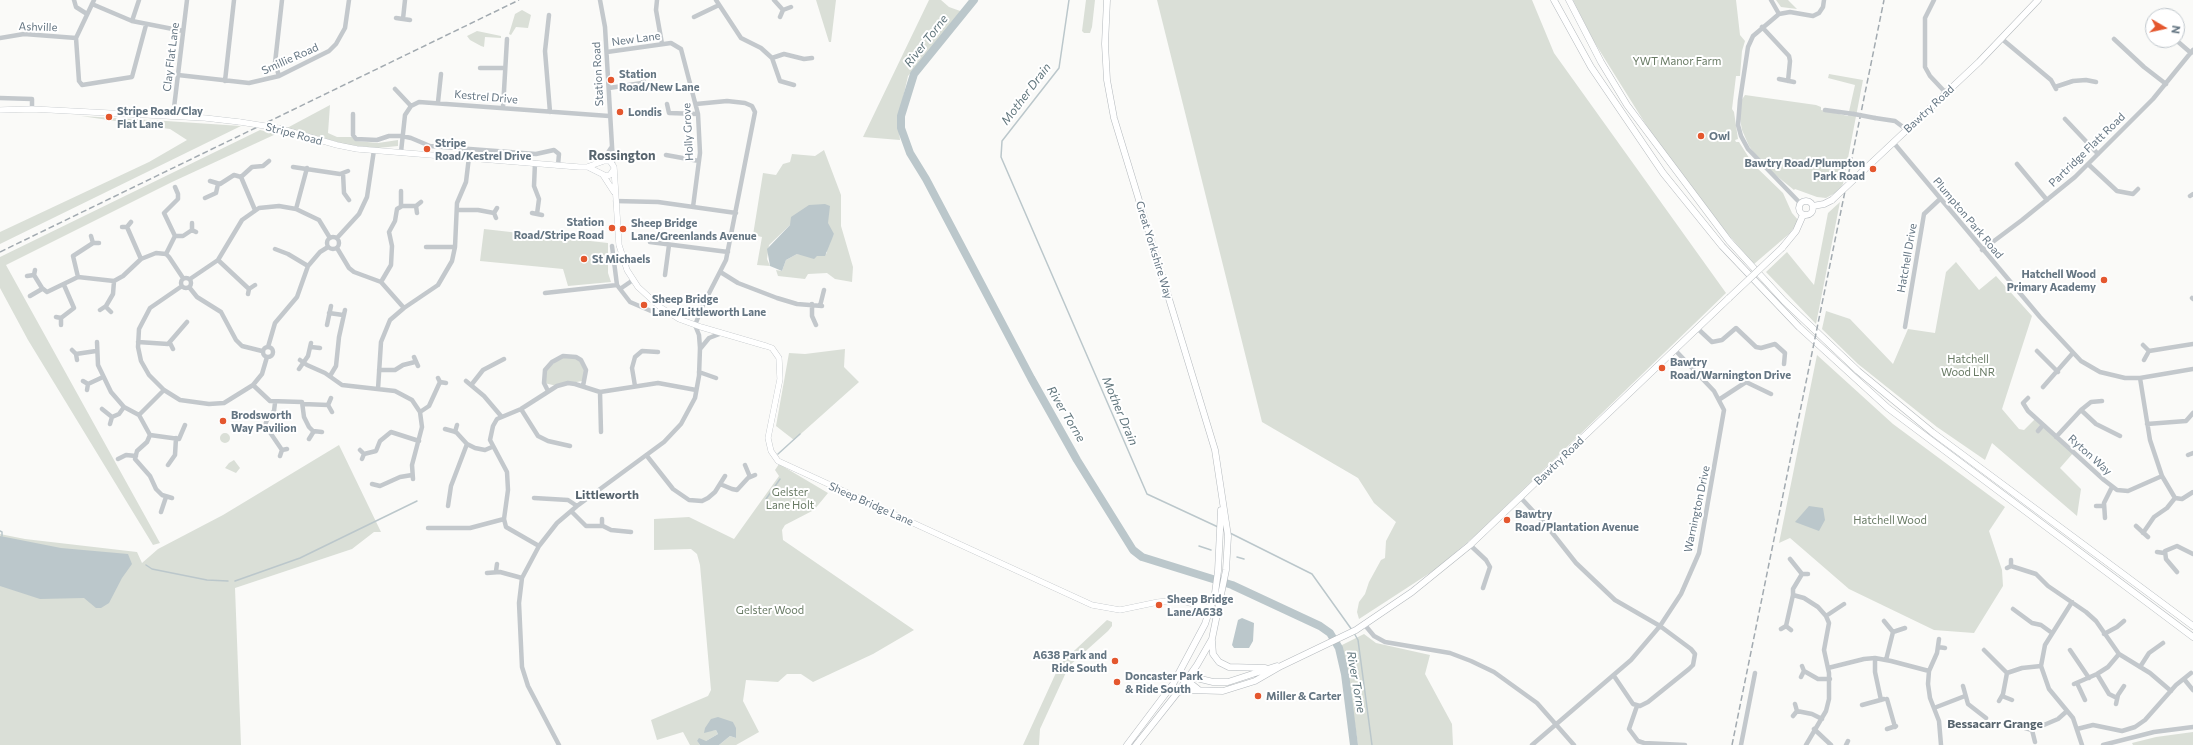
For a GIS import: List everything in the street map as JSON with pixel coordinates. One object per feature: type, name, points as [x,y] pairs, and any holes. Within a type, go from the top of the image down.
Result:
[{"type":"highway","name":"Great Yorkshire Way","points":[[1107,0],[1105,44],[1107,80],[1114,118],[1215,450],[1222,497],[1223,523],[1228,536],[1226,570],[1222,596],[1212,639],[1178,692],[1136,745]]},
{"type":"highway","points":[[1554,0],[1591,67],[1663,173],[1722,246],[1799,327],[1888,408],[2193,637]]},
{"type":"highway","points":[[1569,0],[1601,62],[1627,104],[1729,241],[1784,301],[1858,371],[1932,432],[2193,626]]},
{"type":"highway","name":"Bawtry Road","points":[[1178,692],[1232,689],[1267,675],[1281,666],[1356,630],[1412,592],[1470,545],[1521,498],[1782,248],[1796,231],[1803,215],[1810,213],[1813,206],[1832,200],[2002,39],[2038,0]]},
{"type":"highway","points":[[1803,215],[1799,210],[1800,203],[1808,201],[1813,206]]},
{"type":"highway","name":"Great Yorkshire Way","points":[[1127,745],[1180,674],[1196,645],[1215,592],[1218,571],[1220,532],[1223,523]]},
{"type":"highway","points":[[1212,639],[1213,654],[1219,662],[1229,667],[1268,668]]},
{"type":"highway","name":"Bawtry Road","points":[[1180,674],[1188,678],[1213,682],[1228,682],[1268,668],[1281,666]]},
{"type":"highway","name":"Bawtry Road","points":[[1188,678],[1199,690]]},
{"type":"main road","name":"Stripe Road","points":[[0,110],[32,109],[173,116],[240,122],[278,128],[347,148],[587,167],[602,174]]},
{"type":"main road","points":[[602,174],[610,175],[614,166],[608,160],[601,162],[599,169],[602,174],[615,194]]},
{"type":"main road","name":"Stripe Road","points":[[587,167],[601,162]]},
{"type":"main road","name":"Sheep Bridge Lane","points":[[614,166],[615,201],[619,245],[627,270],[633,280],[646,295],[660,307],[695,325],[772,348],[779,358],[780,379],[768,438],[771,451],[778,461],[1092,605],[1120,610],[1176,600],[1219,611]]},
{"type":"street","points":[[74,0],[76,7],[87,14]]},
{"type":"street","points":[[132,21],[139,0]]},
{"type":"street","name":"Clay Flat Lane","points":[[173,116],[187,0]]},
{"type":"street","points":[[225,81],[234,0]]},
{"type":"street","points":[[279,76],[275,63],[282,0]]},
{"type":"street","name":"Smillie Road","points":[[178,75],[256,83],[279,76],[333,48],[345,28],[349,0]]},
{"type":"street","points":[[403,19],[405,0]]},
{"type":"street","name":"Station Road","points":[[600,0],[607,52],[609,116],[614,166]]},
{"type":"street","points":[[657,0],[656,10],[662,44]]},
{"type":"street","points":[[716,0],[741,38],[761,48],[772,58],[780,82],[794,85]]},
{"type":"street","points":[[774,0],[783,10]]},
{"type":"street","points":[[1771,0],[1779,14]]},
{"type":"street","points":[[1800,203],[1758,162],[1741,136],[1738,116],[1748,47],[1753,36],[1779,14],[1790,12],[1814,16],[1819,13],[1824,0]]},
{"type":"street","points":[[1934,0],[1925,18],[1925,67],[1930,76],[1946,93]]},
{"type":"street","points":[[146,25],[132,77],[113,82],[85,86],[80,84],[76,38],[93,2],[132,21],[183,32]]},
{"type":"street","points":[[694,17],[720,5]]},
{"type":"street","points":[[783,10],[791,8]]},
{"type":"street","points":[[697,9],[700,14]]},
{"type":"street","points":[[780,17],[783,10]]},
{"type":"street","points":[[549,15],[545,51],[550,112]]},
{"type":"street","points":[[396,18],[410,20]]},
{"type":"street","points":[[1762,27],[1789,56],[1788,81]]},
{"type":"street","name":"Ashville","points":[[0,38],[24,34],[76,38]]},
{"type":"street","points":[[503,108],[507,39]]},
{"type":"street","points":[[2002,39],[2051,80],[2056,88],[2073,81],[2086,80],[2096,82]]},
{"type":"street","points":[[2114,39],[2166,84]]},
{"type":"street","name":"New Lane","points":[[607,52],[671,43],[679,46],[684,57]]},
{"type":"street","name":"Partridge Flatt Road","points":[[1982,250],[2047,200],[2088,164],[2166,84],[2192,51]]},
{"type":"street","points":[[772,58],[784,54],[810,58],[808,65]]},
{"type":"street","name":"Holly Grove","points":[[684,57],[698,114],[699,161],[693,207]]},
{"type":"street","points":[[480,68],[506,68]]},
{"type":"street","points":[[438,102],[441,74]]},
{"type":"street","points":[[642,84],[646,76]]},
{"type":"street","points":[[1779,79],[1794,82]]},
{"type":"street","points":[[608,88],[642,84]]},
{"type":"street","points":[[642,84],[645,89]]},
{"type":"street","points":[[395,89],[410,106],[404,115],[401,152]]},
{"type":"street","points":[[0,98],[32,99],[32,109]]},
{"type":"street","name":"Kestrel Drive","points":[[410,106],[419,102],[438,102],[609,116]]},
{"type":"street","points":[[559,745],[528,686],[522,667],[519,603],[522,578],[539,546],[571,510],[647,456],[664,442],[680,424],[692,405],[699,372],[700,349],[699,335],[695,325],[704,304],[722,273],[728,252],[754,116],[754,109],[749,104],[736,102],[696,104]]},
{"type":"street","points":[[667,104],[669,113],[698,114]]},
{"type":"street","points":[[1825,110],[1895,121],[1907,130]]},
{"type":"street","points":[[353,114],[353,135],[356,139],[377,140],[389,136],[402,136],[430,146],[536,154],[554,150],[559,154],[558,165]]},
{"type":"street","points":[[2065,119],[2098,154]]},
{"type":"street","name":"Plumpton Park Road","points":[[1894,142],[1982,250],[2008,277],[2040,318],[2072,354],[2100,372],[2125,378],[2140,378],[2193,369]]},
{"type":"street","points":[[601,162],[611,148]]},
{"type":"street","points":[[330,238],[337,238],[353,223],[365,202],[370,186],[374,150]]},
{"type":"street","points":[[666,155],[699,161]]},
{"type":"street","points":[[378,389],[382,336],[390,320],[404,308],[431,291],[443,280],[452,261],[455,247],[459,198],[467,177],[470,157]]},
{"type":"street","points":[[242,177],[252,167],[264,165],[269,161]]},
{"type":"street","points":[[535,163],[534,186],[539,199],[537,214]]},
{"type":"street","points":[[2017,164],[2047,200]]},
{"type":"street","points":[[2088,164],[2117,191],[2133,194],[2138,189]]},
{"type":"street","points":[[264,165],[266,172]]},
{"type":"street","points":[[293,166],[343,173],[348,171]]},
{"type":"street","points":[[296,209],[307,168]]},
{"type":"street","points":[[343,173],[345,194],[348,200]]},
{"type":"street","points":[[205,198],[216,192],[218,184],[234,175],[242,177]]},
{"type":"street","points":[[242,177],[255,210]]},
{"type":"street","points":[[210,180],[218,184]]},
{"type":"street","points":[[175,187],[179,197]]},
{"type":"street","points":[[401,191],[401,206]]},
{"type":"street","points":[[338,197],[345,194]]},
{"type":"street","points":[[179,197],[184,197]]},
{"type":"street","points":[[175,236],[164,213],[177,201],[179,197]]},
{"type":"street","name":"Hatchell Drive","points":[[1905,326],[1924,214],[1940,199]]},
{"type":"street","points":[[615,201],[658,202],[736,213]]},
{"type":"street","points":[[381,282],[391,266],[392,246],[389,232],[395,221],[397,209],[401,206],[416,206],[421,202]]},
{"type":"street","points":[[183,278],[190,279],[218,260],[242,220],[255,210],[272,206],[296,209],[319,220],[330,238]]},
{"type":"street","points":[[416,206],[417,213]]},
{"type":"street","points":[[457,210],[478,210],[495,216],[497,208]]},
{"type":"street","points":[[131,222],[124,227],[141,259]]},
{"type":"street","points":[[175,236],[183,236],[194,231],[192,223]]},
{"type":"street","points":[[91,236],[93,242]]},
{"type":"street","points":[[166,254],[175,236]]},
{"type":"street","points":[[328,247],[327,242],[330,238]]},
{"type":"street","points":[[336,248],[339,244],[337,238]]},
{"type":"street","points":[[78,277],[73,256],[93,242],[99,243]]},
{"type":"street","points":[[650,242],[728,252]]},
{"type":"street","points":[[392,246],[399,245]]},
{"type":"street","points":[[665,275],[669,245]]},
{"type":"street","points":[[612,246],[619,287],[630,302],[651,311]]},
{"type":"street","points":[[262,351],[268,347],[275,323],[301,291],[308,266],[320,252],[328,247],[336,248],[349,268],[354,272],[381,282],[404,308]]},
{"type":"street","points":[[426,247],[455,247]]},
{"type":"street","points":[[275,249],[288,254],[308,266]]},
{"type":"street","points":[[27,276],[35,273],[42,289],[47,292],[78,277],[114,281],[123,276],[141,259],[156,252],[166,254],[183,278],[182,286]]},
{"type":"street","points":[[218,260],[249,289]]},
{"type":"street","points":[[722,273],[738,283],[776,298],[797,304],[812,304],[821,306],[824,290]]},
{"type":"street","points":[[189,287],[191,284],[190,279]]},
{"type":"street","points":[[545,293],[619,287],[633,280]]},
{"type":"street","points":[[100,310],[106,307],[113,294],[114,281]]},
{"type":"street","points":[[56,317],[61,318],[76,310],[64,285]]},
{"type":"street","points":[[248,294],[249,289],[255,285]]},
{"type":"street","points":[[267,357],[263,355],[262,351],[242,346],[236,340],[221,312],[196,297],[189,287],[182,286],[150,308],[139,329],[139,354],[145,368],[164,390],[180,400],[217,404],[229,401],[253,385],[262,374],[267,357],[273,353],[268,347]]},
{"type":"street","points":[[30,296],[42,289]]},
{"type":"street","points":[[812,304],[812,316],[816,325]]},
{"type":"street","points":[[327,325],[328,313],[331,306]]},
{"type":"street","points":[[106,307],[111,312]]},
{"type":"street","points":[[328,313],[344,312],[336,366],[330,376]]},
{"type":"street","points":[[61,318],[61,325]]},
{"type":"street","points":[[138,342],[162,345],[170,343],[187,322]]},
{"type":"street","points":[[1697,328],[1712,342],[1722,340],[1736,328],[1756,347],[1761,348],[1775,344],[1785,353],[1784,364]]},
{"type":"street","points":[[700,349],[709,338],[722,333]]},
{"type":"street","points":[[97,342],[96,351],[103,377],[115,399],[124,407],[139,415],[150,435]]},
{"type":"street","points":[[170,343],[173,349]]},
{"type":"street","points":[[2149,351],[2193,344]]},
{"type":"street","points":[[300,369],[302,361],[308,356],[311,345],[320,348]]},
{"type":"street","points":[[2143,345],[2149,351]]},
{"type":"street","points":[[1675,350],[1720,399],[1746,382],[1771,394]]},
{"type":"street","points":[[77,360],[74,352],[96,351]]},
{"type":"street","points":[[635,386],[632,368],[635,357],[642,351],[655,354]]},
{"type":"street","points":[[2037,351],[2058,372]]},
{"type":"street","points":[[2144,360],[2149,351]]},
{"type":"street","points":[[2043,387],[2058,372],[2072,354]]},
{"type":"street","points":[[548,391],[544,380],[546,370],[552,362],[563,356],[576,357],[581,360],[586,370],[583,386]]},
{"type":"street","points":[[472,384],[483,370],[504,359]]},
{"type":"street","points":[[302,361],[330,376],[337,382],[347,386],[395,391],[406,395],[412,400],[420,412],[422,427],[412,477],[400,477],[380,486],[372,484]]},
{"type":"street","points":[[499,361],[501,366]]},
{"type":"street","points":[[379,370],[395,370],[403,365],[416,362]]},
{"type":"street","points":[[699,372],[716,378]]},
{"type":"street","points":[[88,384],[103,377]]},
{"type":"street","points":[[2140,378],[2153,453],[2162,476],[2175,498]]},
{"type":"street","points":[[420,412],[428,406],[439,380],[446,383]]},
{"type":"street","points":[[83,381],[88,384]]},
{"type":"street","points":[[466,381],[472,384],[501,416]]},
{"type":"street","points":[[539,546],[508,529],[504,519],[508,490],[507,472],[503,462],[492,447],[490,440],[491,430],[497,419],[501,416],[521,409],[548,391],[568,383],[600,392],[658,383],[696,390]]},
{"type":"street","points":[[87,390],[88,384]]},
{"type":"street","points":[[253,385],[266,398],[275,403],[300,402],[303,404],[328,405]]},
{"type":"street","points":[[139,415],[164,390]]},
{"type":"street","points":[[600,392],[601,432]]},
{"type":"street","points":[[2092,395],[2094,402]]},
{"type":"street","points":[[328,405],[331,398]]},
{"type":"street","name":"Ryton Way","points":[[2028,398],[2023,403],[2028,411],[2117,490],[2128,491],[2162,476]]},
{"type":"street","name":"Warnington Drive","points":[[1532,745],[1631,660],[1660,626],[1681,594],[1700,547],[1724,414],[1720,399]]},
{"type":"street","points":[[2056,437],[2081,410],[2094,402],[2102,401]]},
{"type":"street","points":[[275,403],[274,411],[265,425],[285,450],[280,456]]},
{"type":"street","points":[[303,404],[304,417],[314,431],[322,432]]},
{"type":"street","points":[[328,405],[332,412]]},
{"type":"street","points":[[110,424],[112,418],[119,414],[124,407]]},
{"type":"street","points":[[102,409],[112,418]]},
{"type":"street","points":[[521,409],[538,436],[548,442],[570,446]]},
{"type":"street","points":[[2081,410],[2096,424],[2120,436]]},
{"type":"street","points":[[2147,424],[2186,421],[2193,413]]},
{"type":"street","points":[[2038,431],[2043,424]]},
{"type":"street","points":[[150,435],[176,438],[181,437],[185,425]]},
{"type":"street","points":[[455,432],[457,425]]},
{"type":"street","points":[[360,450],[363,457],[376,451],[380,441],[391,432],[392,426]]},
{"type":"street","points":[[445,428],[455,432],[467,444],[480,450],[492,447]]},
{"type":"street","points":[[309,439],[314,431]]},
{"type":"street","points":[[391,432],[419,440]]},
{"type":"street","points":[[150,435],[147,442],[137,451],[137,462],[150,476],[156,489],[166,497],[172,498]]},
{"type":"street","points":[[168,465],[175,455],[176,438]]},
{"type":"street","points":[[448,506],[453,480],[467,444]]},
{"type":"street","points":[[2188,455],[2193,453]]},
{"type":"street","points":[[118,459],[126,455],[136,456]]},
{"type":"street","points":[[647,456],[673,489],[689,500],[702,501],[708,498],[725,476]]},
{"type":"street","points":[[745,465],[750,477]]},
{"type":"street","points":[[720,484],[737,490],[750,477],[755,475]]},
{"type":"street","points":[[380,486],[381,493]]},
{"type":"street","points":[[2105,518],[2105,500],[2112,487]]},
{"type":"street","points":[[2175,498],[2182,499],[2193,492]]},
{"type":"street","points":[[161,512],[166,497]]},
{"type":"street","points":[[449,498],[455,499]]},
{"type":"street","points":[[534,498],[568,500],[577,506]]},
{"type":"street","points":[[1521,498],[1546,525],[1576,563],[1615,600],[1660,626],[1691,649],[1695,660],[1689,670],[1648,702],[1637,706],[1629,726],[1633,737],[1644,743],[1685,745]]},
{"type":"street","points":[[2143,533],[2154,517],[2166,508],[2175,498]]},
{"type":"street","points":[[2096,506],[2104,506]]},
{"type":"street","points":[[571,510],[586,526],[602,526],[611,530],[631,532]]},
{"type":"street","points":[[602,518],[602,526]]},
{"type":"street","points":[[428,528],[470,528],[504,519]]},
{"type":"street","points":[[447,522],[447,528]]},
{"type":"street","points":[[2136,526],[2148,537]]},
{"type":"street","points":[[1470,545],[1486,560],[1490,567],[1483,588]]},
{"type":"street","points":[[2164,553],[2167,549],[2175,546],[2193,554]]},
{"type":"street","points":[[2157,552],[2164,553]]},
{"type":"street","points":[[2164,553],[2168,563],[2177,572]]},
{"type":"street","points":[[1790,559],[1802,574]]},
{"type":"street","points":[[496,571],[497,564]]},
{"type":"street","points":[[2009,565],[2036,574],[2048,586],[2091,616],[2119,654],[2140,667],[2171,691]]},
{"type":"street","points":[[487,573],[496,571],[522,578]]},
{"type":"street","points":[[1802,574],[1808,574]]},
{"type":"street","points":[[1791,630],[1783,628],[1793,595],[1793,589],[1802,574]]},
{"type":"street","points":[[1793,595],[1810,601],[1826,616],[1829,627],[1824,650],[1830,679],[1829,699],[1822,719],[1814,729],[1806,745]]},
{"type":"street","points":[[2072,602],[2052,633],[2043,652],[2041,666],[2048,689],[2067,711],[2077,729],[2082,745]]},
{"type":"street","points":[[1826,616],[1844,604]]},
{"type":"street","points":[[2013,608],[2032,623],[2040,625],[2052,633]]},
{"type":"street","points":[[1884,621],[1893,632]]},
{"type":"street","points":[[2104,634],[2117,628],[2124,621]]},
{"type":"street","points":[[1364,624],[1374,636],[1385,642],[1450,654],[1482,666],[1531,698],[1574,745]]},
{"type":"street","points":[[1893,632],[1905,628]]},
{"type":"street","points":[[1886,660],[1893,632]]},
{"type":"street","points":[[1939,639],[1938,647],[1929,671],[1928,692],[1940,725],[1941,745]]},
{"type":"street","points":[[2140,667],[2149,653],[2162,643]]},
{"type":"street","points":[[1938,647],[1945,648]]},
{"type":"street","points":[[1984,650],[2007,673]]},
{"type":"street","points":[[2070,650],[2074,658],[2090,678]]},
{"type":"street","points":[[1992,657],[1995,651]]},
{"type":"street","points":[[2085,700],[2076,683],[2098,674],[2108,667],[2119,654]]},
{"type":"street","points":[[1828,668],[1864,659],[1875,658],[1929,671]]},
{"type":"street","points":[[1875,658],[1875,672],[1896,726],[1887,729]]},
{"type":"street","points":[[2068,660],[2074,658]]},
{"type":"street","points":[[2007,673],[2022,668],[2041,666]]},
{"type":"street","points":[[1801,677],[1803,669],[1818,679],[1830,679]]},
{"type":"street","points":[[1741,745],[1754,673]]},
{"type":"street","points":[[2007,673],[2000,698],[2012,700]]},
{"type":"street","points":[[2077,729],[2093,725],[2122,731],[2129,730],[2145,720],[2171,691],[2191,673]]},
{"type":"street","points":[[2098,674],[2109,694],[2117,698]]},
{"type":"street","points":[[1614,676],[1637,706]]},
{"type":"street","points":[[2184,679],[2193,690]]},
{"type":"street","points":[[1963,686],[1968,704],[1986,718]]},
{"type":"street","points":[[2116,704],[2117,698],[2124,686]]},
{"type":"street","points":[[1934,708],[1965,696]]},
{"type":"street","points":[[1862,705],[1885,699]]},
{"type":"street","points":[[1795,704],[1797,711]]},
{"type":"street","points":[[1797,711],[1812,714],[1822,719]]},
{"type":"street","points":[[1793,716],[1797,711]]},
{"type":"street","points":[[2025,728],[2032,730],[2058,719],[2067,711]]},
{"type":"street","points":[[2103,745],[2154,732],[2193,727]]},
{"type":"street","points":[[1814,729],[1831,745]]},
{"type":"street","points":[[2032,730],[2035,742]]},
{"type":"green space","points":[[816,0],[836,0],[831,42],[829,42]]},
{"type":"green space","points":[[929,0],[941,0],[949,7],[963,12],[908,76],[898,120],[900,140],[863,137]]},
{"type":"green space","points":[[1086,0],[1095,0],[1090,33],[1084,33],[1082,31]]},
{"type":"green space","points":[[1157,0],[1532,0],[1554,53],[1726,293],[1476,535],[1436,569],[1359,619],[1357,612],[1359,602],[1365,594],[1369,582],[1381,560],[1385,558],[1386,541],[1396,522],[1374,503],[1358,478],[1262,422]]},
{"type":"green space","name":"YWT Manor Farm","points":[[1573,0],[1736,0],[1740,35],[1745,41],[1742,51],[1740,76],[1736,76],[1732,109],[1734,112],[1738,139],[1735,140],[1736,142],[1739,142],[1753,164],[1783,193],[1792,213],[1799,221],[1789,234],[1754,264],[1727,233],[1658,144],[1593,40]]},
{"type":"green space","points":[[1776,0],[1788,0],[1797,9],[1781,7]]},
{"type":"green space","points":[[522,10],[531,15],[528,28],[516,27],[511,35],[509,34],[515,14]]},
{"type":"green space","points":[[477,31],[501,36],[501,38],[485,37],[484,47],[470,40],[467,36]]},
{"type":"green space","points":[[1829,74],[1863,80],[1843,184],[1837,192],[1826,198],[1817,197],[1795,189],[1794,190],[1762,164],[1749,146],[1742,130],[1739,113],[1741,101],[1745,95],[1816,105],[1821,107],[1821,110],[1848,116],[1855,85],[1828,78]]},
{"type":"green space","points":[[330,105],[328,133],[337,137],[352,137],[356,141],[378,143],[398,140],[398,146],[378,148],[348,145],[287,128]]},
{"type":"green space","points":[[81,116],[241,126],[0,244],[0,232],[149,162],[187,140],[170,129]]},
{"type":"green space","points":[[260,130],[276,134],[172,182],[6,265],[160,543],[153,545],[28,340],[0,288],[0,257]]},
{"type":"green space","points":[[824,150],[841,195],[841,226],[853,267],[852,282],[835,279],[827,273],[808,274],[805,279],[778,276],[776,270],[782,271],[786,260],[797,254],[822,256],[827,253],[827,247],[834,234],[790,225],[769,245],[767,259],[770,266],[757,265],[762,237],[753,235],[763,173],[776,175],[783,164],[790,162],[792,154],[815,156]]},
{"type":"green space","points":[[1840,202],[1816,324],[1766,272],[1787,252],[1814,285],[1828,213]]},
{"type":"green space","points":[[484,229],[608,243],[608,273],[611,282],[568,286],[563,269],[480,261]]},
{"type":"green space","name":"Hatchell Wood LNR","points":[[1956,262],[1979,290],[1996,276],[2032,316],[2002,409],[2019,429],[2024,430],[2035,419],[2074,452],[2060,468],[2081,489],[2077,516],[1992,443],[1985,460],[1937,427],[1858,364],[1822,329],[1826,311],[1850,319],[1893,364],[1908,329],[1935,333],[1946,272]]},
{"type":"green space","points":[[845,349],[844,367],[859,382],[794,440],[776,426],[789,353],[805,354]]},
{"type":"green space","name":"Hatchell Wood","points":[[1817,355],[1893,424],[2005,507],[1989,531],[2002,570],[2003,586],[1974,633],[1934,630],[1849,589],[1790,538],[1779,543]]},
{"type":"green space","points":[[563,356],[581,360],[586,370],[582,381],[557,386],[544,383],[545,370]]},
{"type":"green space","points":[[223,433],[227,433],[229,434],[229,442],[223,443],[220,440],[220,436]]},
{"type":"green space","points":[[339,445],[381,532],[374,532],[352,549],[235,588],[241,745],[0,745],[0,534],[25,539],[137,552],[142,563],[158,549],[223,515]]},
{"type":"green space","points":[[234,460],[240,468],[236,473],[225,468]]},
{"type":"green space","name":"Gelster Wood","points":[[779,464],[828,493],[814,510],[785,525],[782,530],[783,540],[914,630],[873,654],[813,682],[801,674],[787,674],[778,682],[746,680],[743,701],[759,732],[736,745],[719,745],[730,736],[736,738],[733,722],[704,732],[716,730],[718,734],[706,741],[697,741],[700,745],[690,745],[683,732],[657,740],[651,720],[708,696],[711,690],[700,565],[697,554],[691,549],[654,550],[654,519],[689,517],[734,539],[779,476],[775,470]]},
{"type":"green space","points":[[1107,620],[1112,622],[1112,626],[1108,631],[1069,666],[1040,729],[1039,745],[1023,745],[1060,664]]},
{"type":"green space","points":[[1364,634],[1376,643],[1430,655],[1425,674],[1452,724],[1453,745],[1358,745],[1346,665],[1340,646]]},
{"type":"green space","points":[[2193,732],[2193,745],[2133,745],[2132,743],[2156,737]]},
{"type":"shaded area","points":[[825,204],[830,206],[828,223],[834,234],[825,256],[817,256],[814,259],[797,254],[786,260],[782,271],[770,266],[767,249],[790,225],[791,217],[809,205]]},
{"type":"shaded area","points":[[1809,506],[1823,508],[1825,520],[1819,531],[1795,522]]},
{"type":"shaded area","points":[[0,536],[61,548],[128,554],[132,564],[122,578],[109,603],[101,608],[96,608],[84,598],[40,599],[0,586]]},
{"type":"shaded area","points":[[1242,618],[1254,623],[1253,641],[1249,648],[1234,648],[1232,645],[1238,620]]},
{"type":"shaded area","points":[[718,717],[733,722],[736,728],[736,738],[730,736],[719,745],[700,745],[697,741],[699,738],[706,741],[718,734],[716,730],[704,733],[705,728],[711,719]]},
{"type":"waterway","name":"River Torne","points":[[974,0],[914,74],[901,116],[901,128],[910,153],[926,179],[1031,378],[1077,460],[1133,550],[1142,557],[1232,585],[1320,626],[1330,633],[1339,648],[1345,674],[1354,745]]},
{"type":"waterway","name":"Mother Drain","points":[[1069,0],[1059,68],[1002,141],[1001,157],[1147,494],[1218,527]]},
{"type":"waterway","points":[[778,454],[800,434]]},
{"type":"waterway","points":[[766,499],[780,479]]},
{"type":"waterway","points":[[235,581],[300,558],[417,501]]},
{"type":"waterway","points":[[0,531],[2,532],[2,536]]},
{"type":"waterway","name":"Mother Drain","points":[[1230,533],[1312,574],[1352,630]]},
{"type":"waterway","points":[[1199,546],[1211,550]]},
{"type":"waterway","points":[[1237,557],[1244,559]]},
{"type":"waterway","points":[[146,565],[152,569],[207,580],[228,581]]},
{"type":"waterway","name":"Mother Drain","points":[[1354,633],[1358,640],[1372,745]]},
{"type":"railway","points":[[0,252],[519,0]]},
{"type":"railway","points":[[1732,745],[1884,0]]},
{"type":"place","name":"Station Road/New Lane","points":[[611,80]]},
{"type":"place","name":"Londis","points":[[620,112]]},
{"type":"place","name":"Stripe Road/Clay Flat Lane","points":[[109,117]]},
{"type":"place","name":"Owl","points":[[1701,136]]},
{"type":"place","name":"Stripe Road/Kestrel Drive","points":[[427,149]]},
{"type":"place","name":"Bawtry Road/Plumpton Park Road","points":[[1873,169]]},
{"type":"place","name":"Station Road/Stripe Road","points":[[612,228]]},
{"type":"place","name":"Sheep Bridge Lane/Greenlands Avenue","points":[[623,229]]},
{"type":"place","name":"St Michaels","points":[[584,259]]},
{"type":"place","name":"Hatchell Wood Primary Academy","points":[[2104,280]]},
{"type":"place","name":"Sheep Bridge Lane/Littleworth Lane","points":[[644,305]]},
{"type":"place","name":"Bawtry Road/Warnington Drive","points":[[1662,368]]},
{"type":"place","name":"Brodsworth Way Pavilion","points":[[223,421]]},
{"type":"place","name":"Bawtry Road/Plantation Avenue","points":[[1507,520]]},
{"type":"place","name":"Sheep Bridge Lane/A638","points":[[1159,605]]},
{"type":"place","name":"A638 Park and Ride South","points":[[1115,661]]},
{"type":"place","name":"Doncaster Park & Ride South","points":[[1117,682]]},
{"type":"place","name":"Miller & Carter","points":[[1258,696]]},
{"type":"district","name":"Rossington","points":[[622,156]]},
{"type":"district","name":"Littleworth","points":[[607,495]]},
{"type":"district","name":"Bessacarr Grange","points":[[1995,724]]},
{"type":"park label","name":"Gelster Lane Holt","points":[[790,498]]}]
